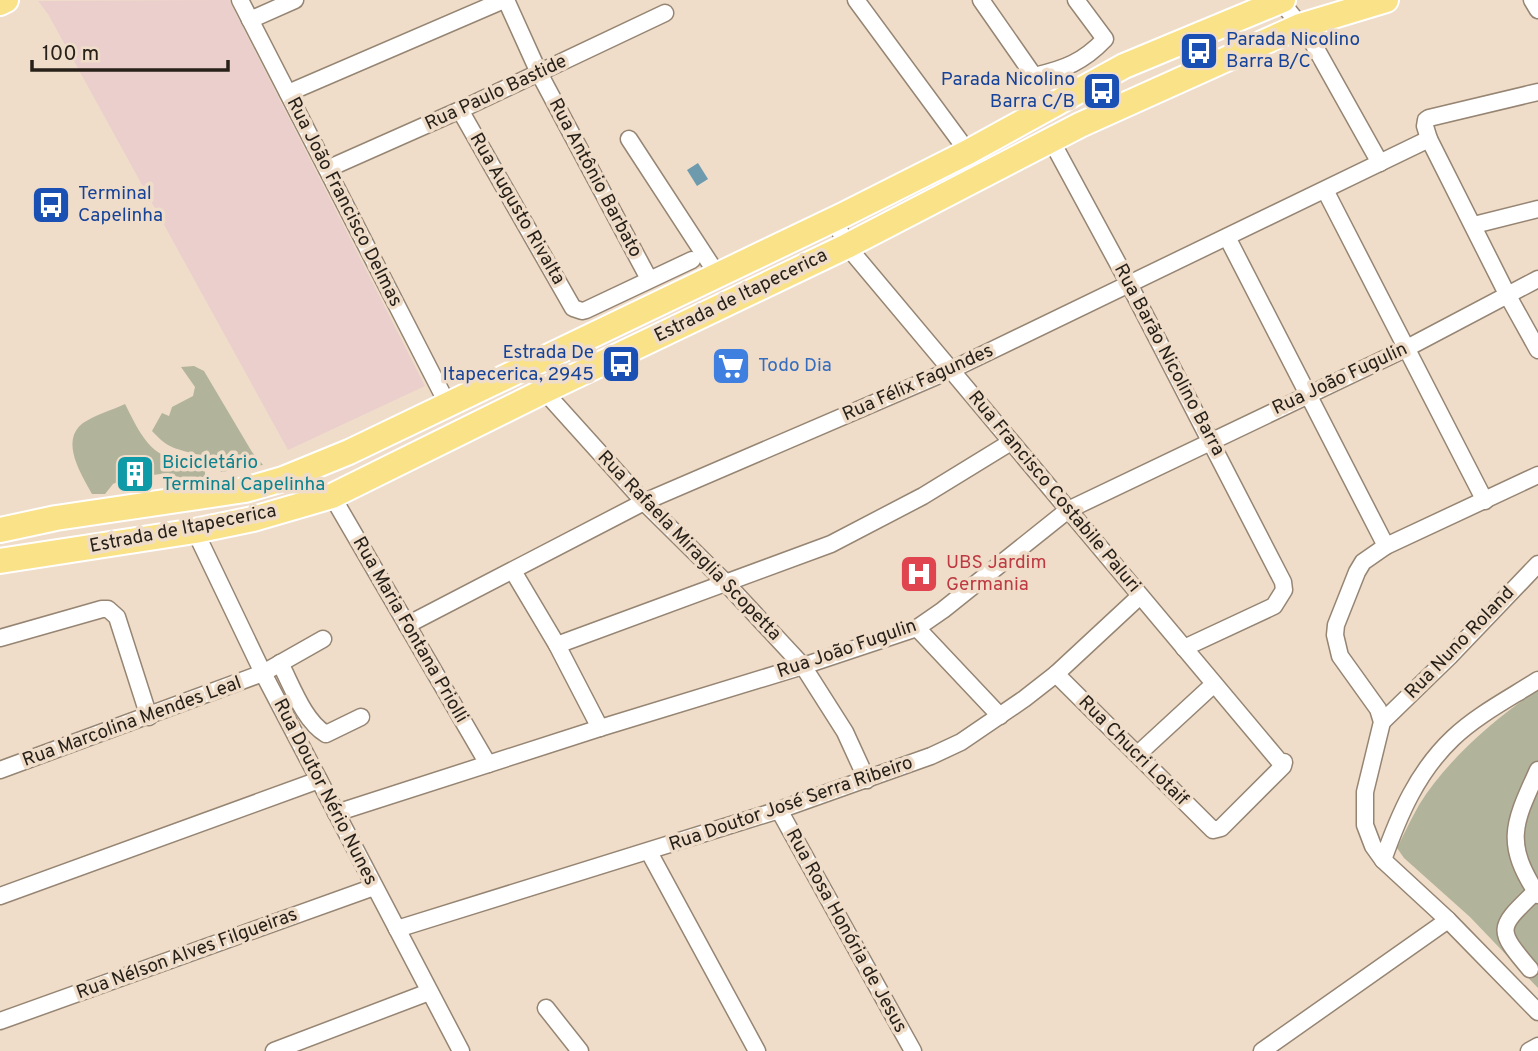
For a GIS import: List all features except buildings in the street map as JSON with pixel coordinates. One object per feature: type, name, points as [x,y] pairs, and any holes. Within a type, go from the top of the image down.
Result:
[{"type":"main road","points":[[0,3],[6,0]]},
{"type":"main road","name":"Estrada de Itapecerica","points":[[0,530],[56,518],[245,490],[283,479],[349,452],[834,219],[1012,129],[1125,65],[1281,0]]},
{"type":"main road","name":"Estrada de Itapecerica","points":[[0,561],[195,531],[253,519],[332,496],[847,246],[1051,140],[1300,26],[1386,0]]},
{"type":"main road","points":[[847,246],[854,230],[870,213],[949,174],[1010,136],[1012,129]]},
{"type":"street","name":"Rua João Francisco Delmas","points":[[240,0],[448,405]]},
{"type":"street","points":[[250,20],[295,0]]},
{"type":"street","points":[[288,93],[505,0]]},
{"type":"street","name":"Rua Antônio Barbato","points":[[505,0],[539,73],[649,279]]},
{"type":"street","points":[[856,0],[968,152]]},
{"type":"street","points":[[981,0],[1034,76],[1057,71],[1088,56],[1105,38],[1076,0]]},
{"type":"street","points":[[1281,0],[1310,38],[1380,163]]},
{"type":"street","points":[[1532,0],[1538,10]]},
{"type":"street","name":"Rua Paulo Bastide","points":[[327,169],[460,110],[664,13]]},
{"type":"street","points":[[1538,92],[1429,118],[1424,126],[1508,296],[1538,350]]},
{"type":"street","name":"Rua Augusto Rivalta","points":[[460,110],[573,308],[586,310],[649,279]]},
{"type":"street","points":[[629,138],[717,274]]},
{"type":"street","name":"Rua Félix Fagundes","points":[[407,625],[644,502],[951,370],[1429,139]]},
{"type":"street","name":"Rua Barão Nicolino Barra","points":[[1051,140],[1211,440],[1283,582],[1284,590],[1274,606],[1184,648]]},
{"type":"street","points":[[1325,190],[1485,501]]},
{"type":"street","points":[[1474,225],[1538,209]]},
{"type":"street","name":"Rua Francisco Costabile Paluri","points":[[834,219],[847,246],[1280,762],[1284,762],[1281,769],[1221,828],[1209,828]]},
{"type":"street","points":[[1227,237],[1386,546]]},
{"type":"street","points":[[649,279],[692,260]]},
{"type":"street","name":"Rua João Fugulin","points":[[336,813],[917,628],[1068,510],[1407,348],[1538,279]]},
{"type":"street","name":"Rua Rafaela Miraglia Scopetta","points":[[544,391],[644,502],[725,582],[803,666],[845,732],[867,780]]},
{"type":"street","points":[[557,645],[831,544],[923,496],[1011,442]]},
{"type":"street","points":[[1538,475],[1386,546],[1363,562],[1336,625],[1335,635],[1340,656],[1378,709],[1382,722],[1364,792],[1364,825],[1373,846],[1383,860],[1448,920],[1538,1012]]},
{"type":"street","name":"Rua Maria Fontana Priolli","points":[[332,496],[488,764]]},
{"type":"street","name":"Rua Doutor Nério Nunes","points":[[195,531],[263,673],[461,1051]]},
{"type":"street","name":"Rua Nuno Roland","points":[[1382,722],[1538,564]]},
{"type":"street","points":[[513,571],[557,645],[600,728]]},
{"type":"street","name":"Rua Doutor José Serra Ribeiro","points":[[397,929],[779,810],[867,780],[961,741],[1056,674],[1140,596]]},
{"type":"street","points":[[0,638],[108,609],[117,617],[149,717]]},
{"type":"street","points":[[917,628],[1000,716]]},
{"type":"street","name":"Rua Marcolina Mendes Leal","points":[[0,770],[263,673],[323,639]]},
{"type":"street","points":[[280,663],[307,715],[320,731],[326,734],[332,732],[360,717]]},
{"type":"street","name":"Rua Chucri Lotaif","points":[[1056,674],[1209,828]]},
{"type":"street","points":[[1383,860],[1401,810],[1436,756],[1454,737],[1538,680]]},
{"type":"street","points":[[1138,754],[1214,684]]},
{"type":"street","points":[[1530,969],[1508,943],[1506,929],[1507,921],[1513,913],[1537,893],[1528,880],[1514,834],[1520,809],[1538,770]]},
{"type":"street","points":[[0,897],[319,780]]},
{"type":"street","name":"Rua Rosa Honória de Jesus","points":[[779,810],[914,1051]]},
{"type":"street","points":[[649,852],[757,1051]]},
{"type":"street","name":"Rua Nélson Alves Filgueiras","points":[[0,1021],[374,887]]},
{"type":"street","points":[[1262,1051],[1448,920]]},
{"type":"street","points":[[274,1051],[429,992]]},
{"type":"street","points":[[547,1008],[580,1051]]},
{"type":"street","points":[[1529,1051],[1538,1045]]},
{"type":"shaded area","points":[[229,0],[425,386],[288,450],[48,14],[38,1]]},
{"type":"green space","points":[[194,366],[204,371],[252,452],[263,465],[221,472],[213,461],[176,449],[152,431],[162,413],[169,416],[172,407],[193,396],[195,387],[181,367]]},
{"type":"green space","points":[[125,404],[140,432],[154,449],[174,460],[205,470],[205,479],[186,481],[168,473],[123,479],[113,484],[105,494],[92,494],[75,458],[73,439],[76,430],[98,415]]},
{"type":"green space","points":[[1538,690],[1538,988],[1470,917],[1404,858],[1397,848],[1419,805],[1443,772],[1489,727]]},
{"type":"water","points":[[698,163],[708,179],[697,186],[687,170]]},
{"type":"place","name":"Parada Nicolino Barra B/C","points":[[1199,51]]},
{"type":"place","name":"Parada Nicolino Barra C/B","points":[[1102,91]]},
{"type":"place","name":"Terminal Capelinha","points":[[51,205]]},
{"type":"place","name":"Estrada De Itapecerica, 2945","points":[[621,364]]},
{"type":"place","name":"Todo Dia","points":[[731,366]]},
{"type":"place","name":"Bicicletário Terminal Capelinha","points":[[135,474]]},
{"type":"place","name":"UBS Jardim Germania","points":[[919,574]]}]
